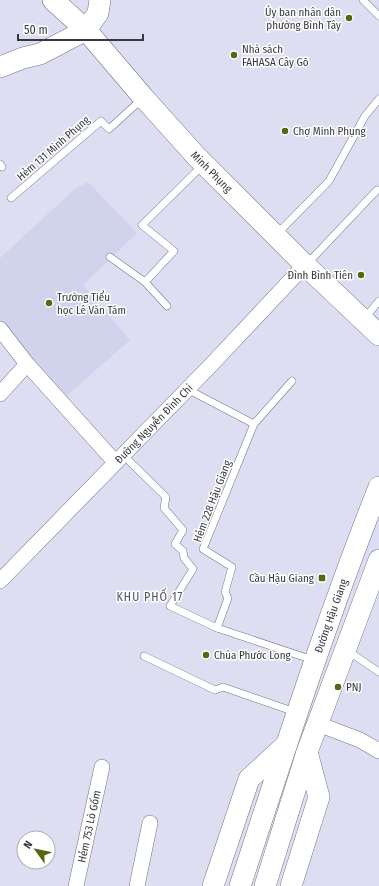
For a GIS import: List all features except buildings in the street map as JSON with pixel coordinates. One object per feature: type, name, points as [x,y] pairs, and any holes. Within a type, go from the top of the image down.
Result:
[{"type":"main road","name":"Minh Phụng","points":[[53,0],[86,30],[143,98],[205,164],[305,265],[379,336]]},
{"type":"main road","points":[[0,67],[23,58],[40,54],[86,30],[98,13],[100,0]]},
{"type":"main road","name":"Đường Hậu Giang","points":[[240,886],[297,712],[351,559],[379,487]]},
{"type":"main road","points":[[265,886],[288,817],[307,752],[379,560]]},
{"type":"main road","name":"Đường Hậu Giang","points":[[212,886],[249,780],[286,745]]},
{"type":"main road","points":[[291,886],[320,797],[307,752]]},
{"type":"street","name":"Đường Nguyễn Đình Chi","points":[[0,581],[187,389],[305,265]]},
{"type":"street","points":[[0,329],[27,364],[119,458]]},
{"type":"street","points":[[0,394],[27,364]]},
{"type":"street","points":[[318,724],[360,740],[379,751]]},
{"type":"street","name":"Hẻm 753 Lò Gốm","points":[[76,886],[102,767]]},
{"type":"street","points":[[137,886],[150,823]]},
{"type":"lane","points":[[363,0],[379,16]]},
{"type":"lane","name":"Hẻm 131 Minh Phụng","points":[[11,198],[101,121],[110,129],[143,98]]},
{"type":"lane","points":[[276,236],[329,180],[365,116],[379,99]]},
{"type":"lane","points":[[145,282],[174,251],[142,225],[205,164]]},
{"type":"lane","points":[[305,265],[377,190]]},
{"type":"lane","points":[[110,257],[145,282],[167,306]]},
{"type":"lane","points":[[363,321],[379,301]]},
{"type":"lane","name":"Hẻm 228 Hậu Giang","points":[[217,628],[228,598],[225,592],[232,567],[203,549],[254,424],[292,381]]},
{"type":"lane","points":[[187,389],[254,424]]},
{"type":"lane","name":"Hẻm 228 Hậu Giang","points":[[119,458],[166,497],[164,508],[184,530],[174,544],[183,551],[184,558],[193,569],[170,606],[217,628],[315,661]]},
{"type":"lane","points":[[346,650],[379,672]]},
{"type":"lane","points":[[144,656],[215,690],[223,687],[297,712]]},
{"type":"shaded area","name":"Trường Tiểu học Lê Văn Tám","points":[[88,182],[137,233],[83,285],[130,340],[63,399],[0,321],[0,258],[76,188]]},
{"type":"place","name":"Ủy ban nhân dân phường Bình Tây","points":[[349,18]]},
{"type":"place","name":"Nhà sách FAHASA Cây Gõ","points":[[234,55]]},
{"type":"place","name":"Chợ Minh Phụng","points":[[285,131]]},
{"type":"place","name":"Đình Bình Tiên","points":[[361,275]]},
{"type":"place","name":"Trường Tiểu học Lê Văn Tám","points":[[49,303]]},
{"type":"place","name":"Cầu Hậu Giang","points":[[322,578]]},
{"type":"place","name":"Chùa Phước Long","points":[[206,655]]},
{"type":"place","name":"PNJ","points":[[338,687]]},
{"type":"district","name":"KHU PHỐ 17","points":[[150,597]]}]
